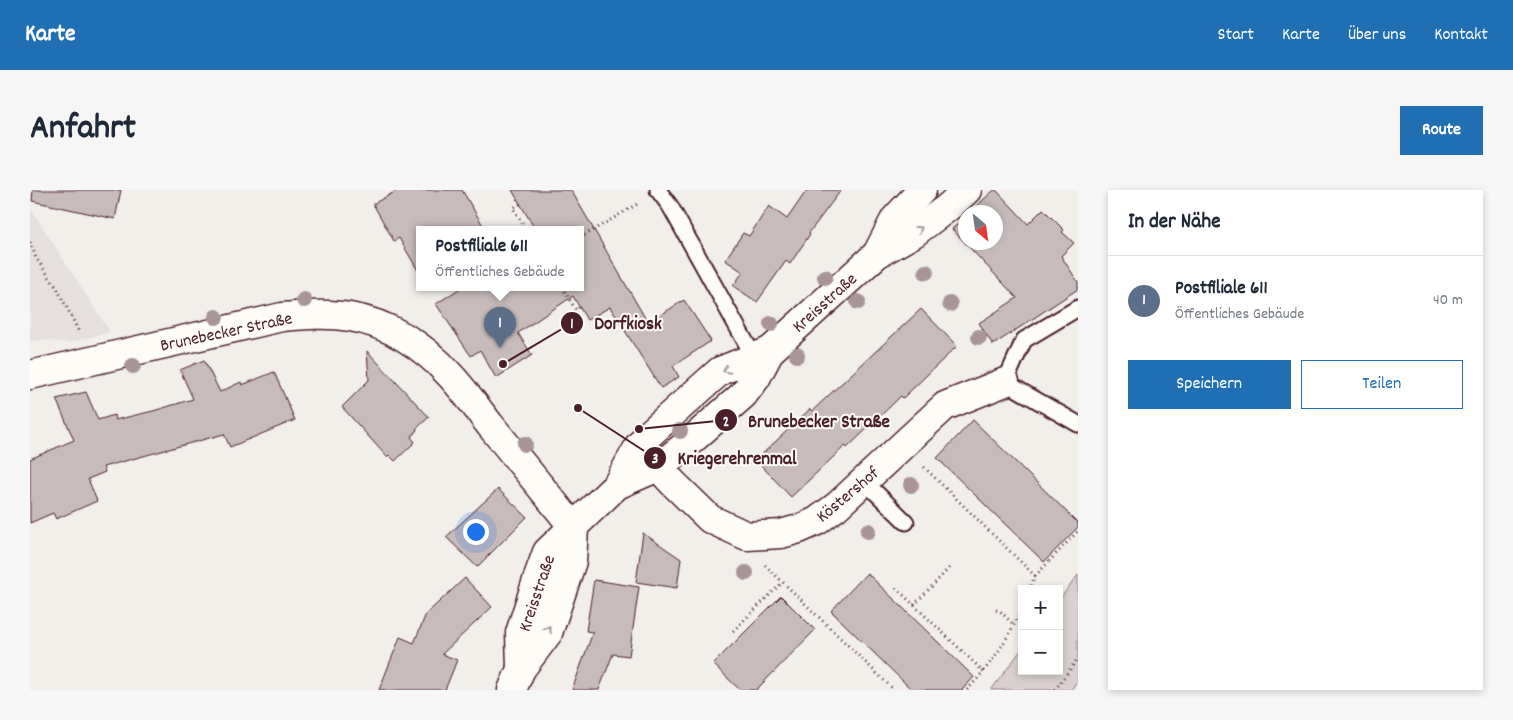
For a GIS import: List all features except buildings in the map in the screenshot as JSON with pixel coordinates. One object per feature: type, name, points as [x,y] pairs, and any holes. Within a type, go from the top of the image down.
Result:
[{"type":"street","name":"Kreisstraße","points":[[877,254],[895,219],[922,190]]},
{"type":"street","name":"Kreisstraße","points":[[617,485],[658,467],[743,395],[760,362],[877,254],[914,233],[967,190]]},
{"type":"street","name":"Brunebecker Straße","points":[[30,375],[282,317],[304,314],[342,316],[373,323],[415,344],[449,374],[574,528]]},
{"type":"street","name":"Kreisstraße","points":[[517,679],[548,632],[572,561],[574,528],[617,485],[639,446],[646,438],[720,371],[760,362]]},
{"type":"street","name":"Köstershof","points":[[639,446],[710,520],[747,536],[781,534],[799,529],[817,520],[837,506],[945,406],[1005,382]]},
{"type":"lane","points":[[659,191],[760,362]]},
{"type":"lane","points":[[1078,308],[1024,340],[1005,382],[1078,424]]},
{"type":"lane","points":[[864,481],[906,522]]},
{"type":"path","points":[[584,236],[659,191]]},
{"type":"path","points":[[520,204],[513,208],[524,226]]},
{"type":"path","points":[[30,242],[36,258],[57,288],[73,317],[91,360]]},
{"type":"path","points":[[564,291],[576,310],[580,307]]},
{"type":"path","points":[[902,445],[1035,576]]},
{"type":"path","points":[[1032,585],[1035,576],[1078,531]]},
{"type":"path","points":[[747,536],[754,554],[894,690]]},
{"type":"path","points":[[914,605],[951,566]]},
{"type":"path","points":[[733,631],[783,582]]},
{"type":"path","points":[[896,588],[984,672]]},
{"type":"path","points":[[996,610],[1000,611],[1014,626]]},
{"type":"path","points":[[967,690],[984,672],[1018,617]]},
{"type":"path","points":[[1055,690],[1078,658]]},
{"type":"shaded area","points":[[30,207],[110,332],[68,343],[45,340],[30,341]]},
{"type":"shaded area","points":[[1078,575],[1078,680],[1071,690],[991,690],[1018,654],[1018,675],[1063,675],[1063,595]]},
{"type":"place","name":"Postfiliale 611","points":[[500,348]]},
{"type":"place","name":"Dorfkiosk","points":[[503,364]]},
{"type":"place","name":"Kriegerehrenmal","points":[[578,408]]},
{"type":"place","name":"Brunebecker Straße","points":[[639,429]]}]
